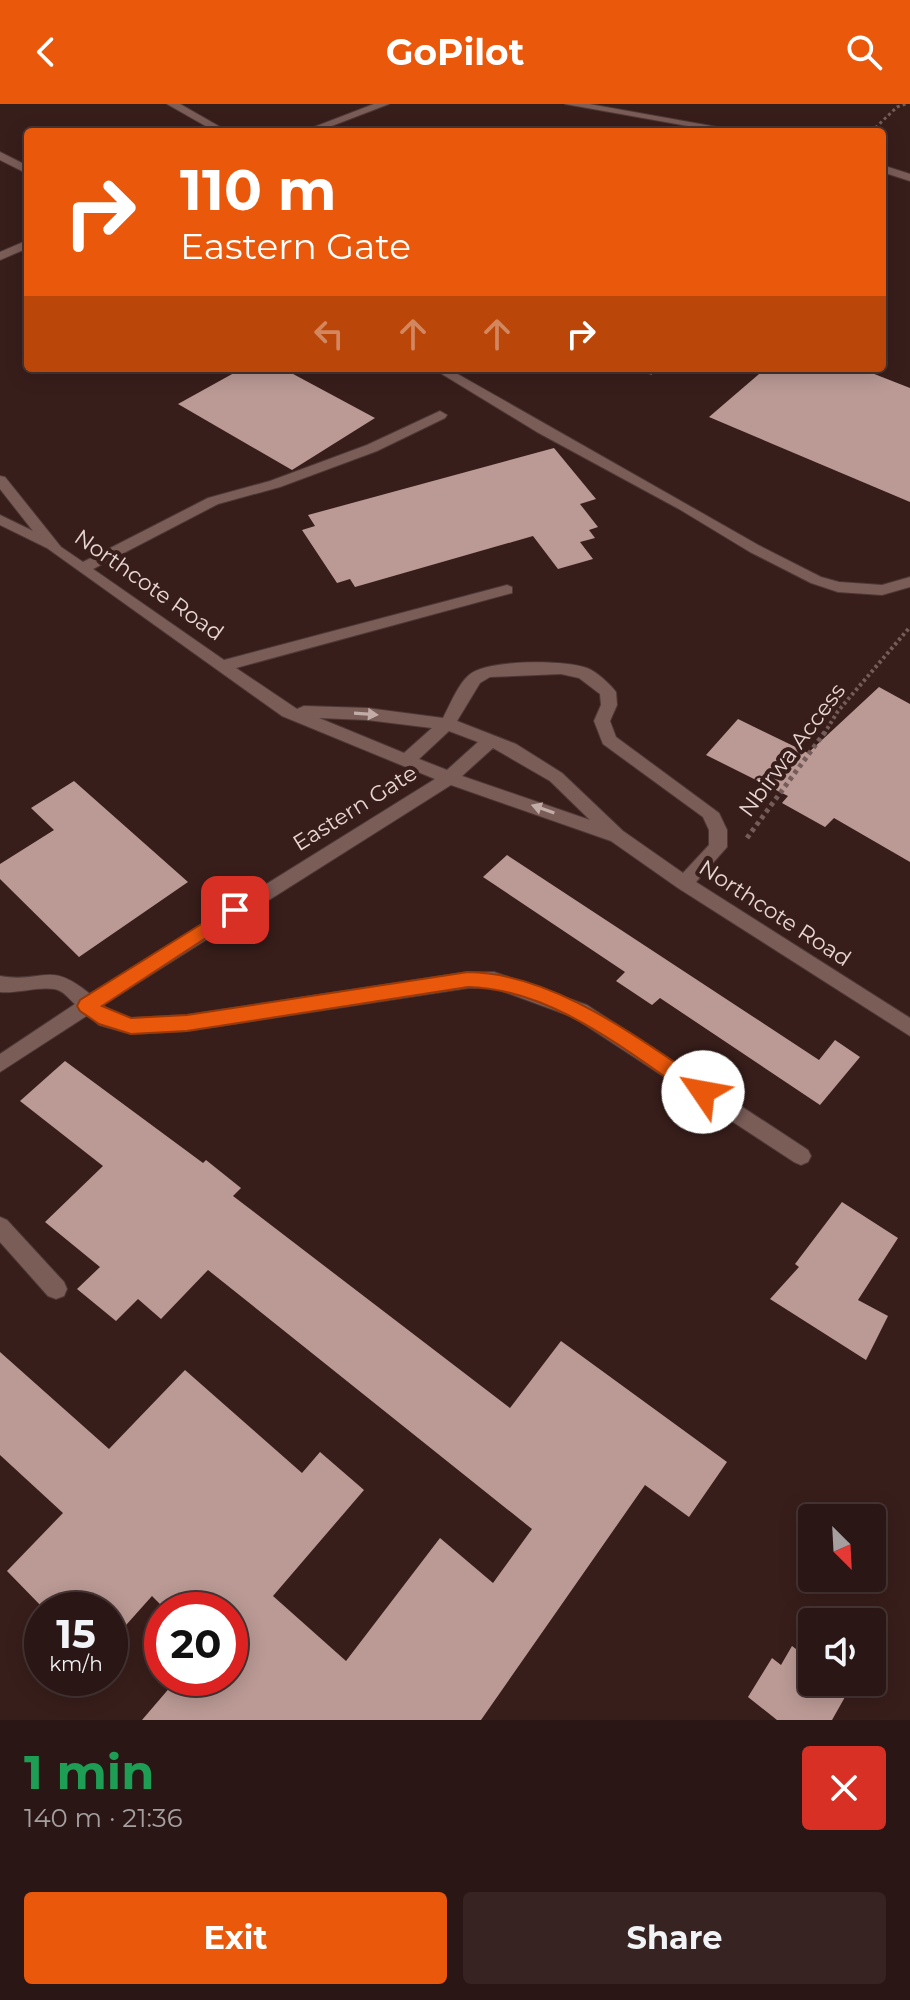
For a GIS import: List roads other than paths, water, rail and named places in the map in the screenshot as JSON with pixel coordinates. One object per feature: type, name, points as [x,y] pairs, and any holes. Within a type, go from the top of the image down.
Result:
[{"type":"lane","points":[[172,104],[217,128]]},
{"type":"lane","points":[[317,128],[384,104]]},
{"type":"lane","points":[[570,104],[715,128]]},
{"type":"lane","points":[[653,118],[663,104]]},
{"type":"lane","points":[[0,155],[24,169]]},
{"type":"lane","points":[[886,169],[910,178]]},
{"type":"lane","points":[[0,256],[24,246]]},
{"type":"lane","points":[[445,372],[755,549],[816,580],[838,587],[882,590],[910,582]]},
{"type":"lane","points":[[82,568],[213,501],[275,484],[372,448],[440,415]]},
{"type":"lane","name":"Northcote Road","points":[[0,480],[56,550],[288,712],[449,778],[617,836]]},
{"type":"lane","points":[[0,519],[56,550]]},
{"type":"lane","points":[[222,666],[507,590]]},
{"type":"lane","points":[[408,759],[447,724],[474,679],[485,673],[532,668],[584,673],[608,692],[609,705],[602,721],[609,740],[710,813],[718,830],[718,847],[684,883]]},
{"type":"lane","name":"Northcote Road","points":[[288,712],[367,714],[447,724],[510,748],[556,777],[617,836],[684,883],[910,1028]]},
{"type":"lane","name":"Eastern Gate","points":[[0,1064],[155,960],[449,778],[489,742]]},
{"type":"lane","points":[[0,984],[12,986],[51,981],[65,984],[87,1006],[106,1019],[131,1026],[187,1023],[468,980],[494,980],[580,1011],[801,1156]]},
{"type":"lane","points":[[0,1227],[56,1289]]}]
